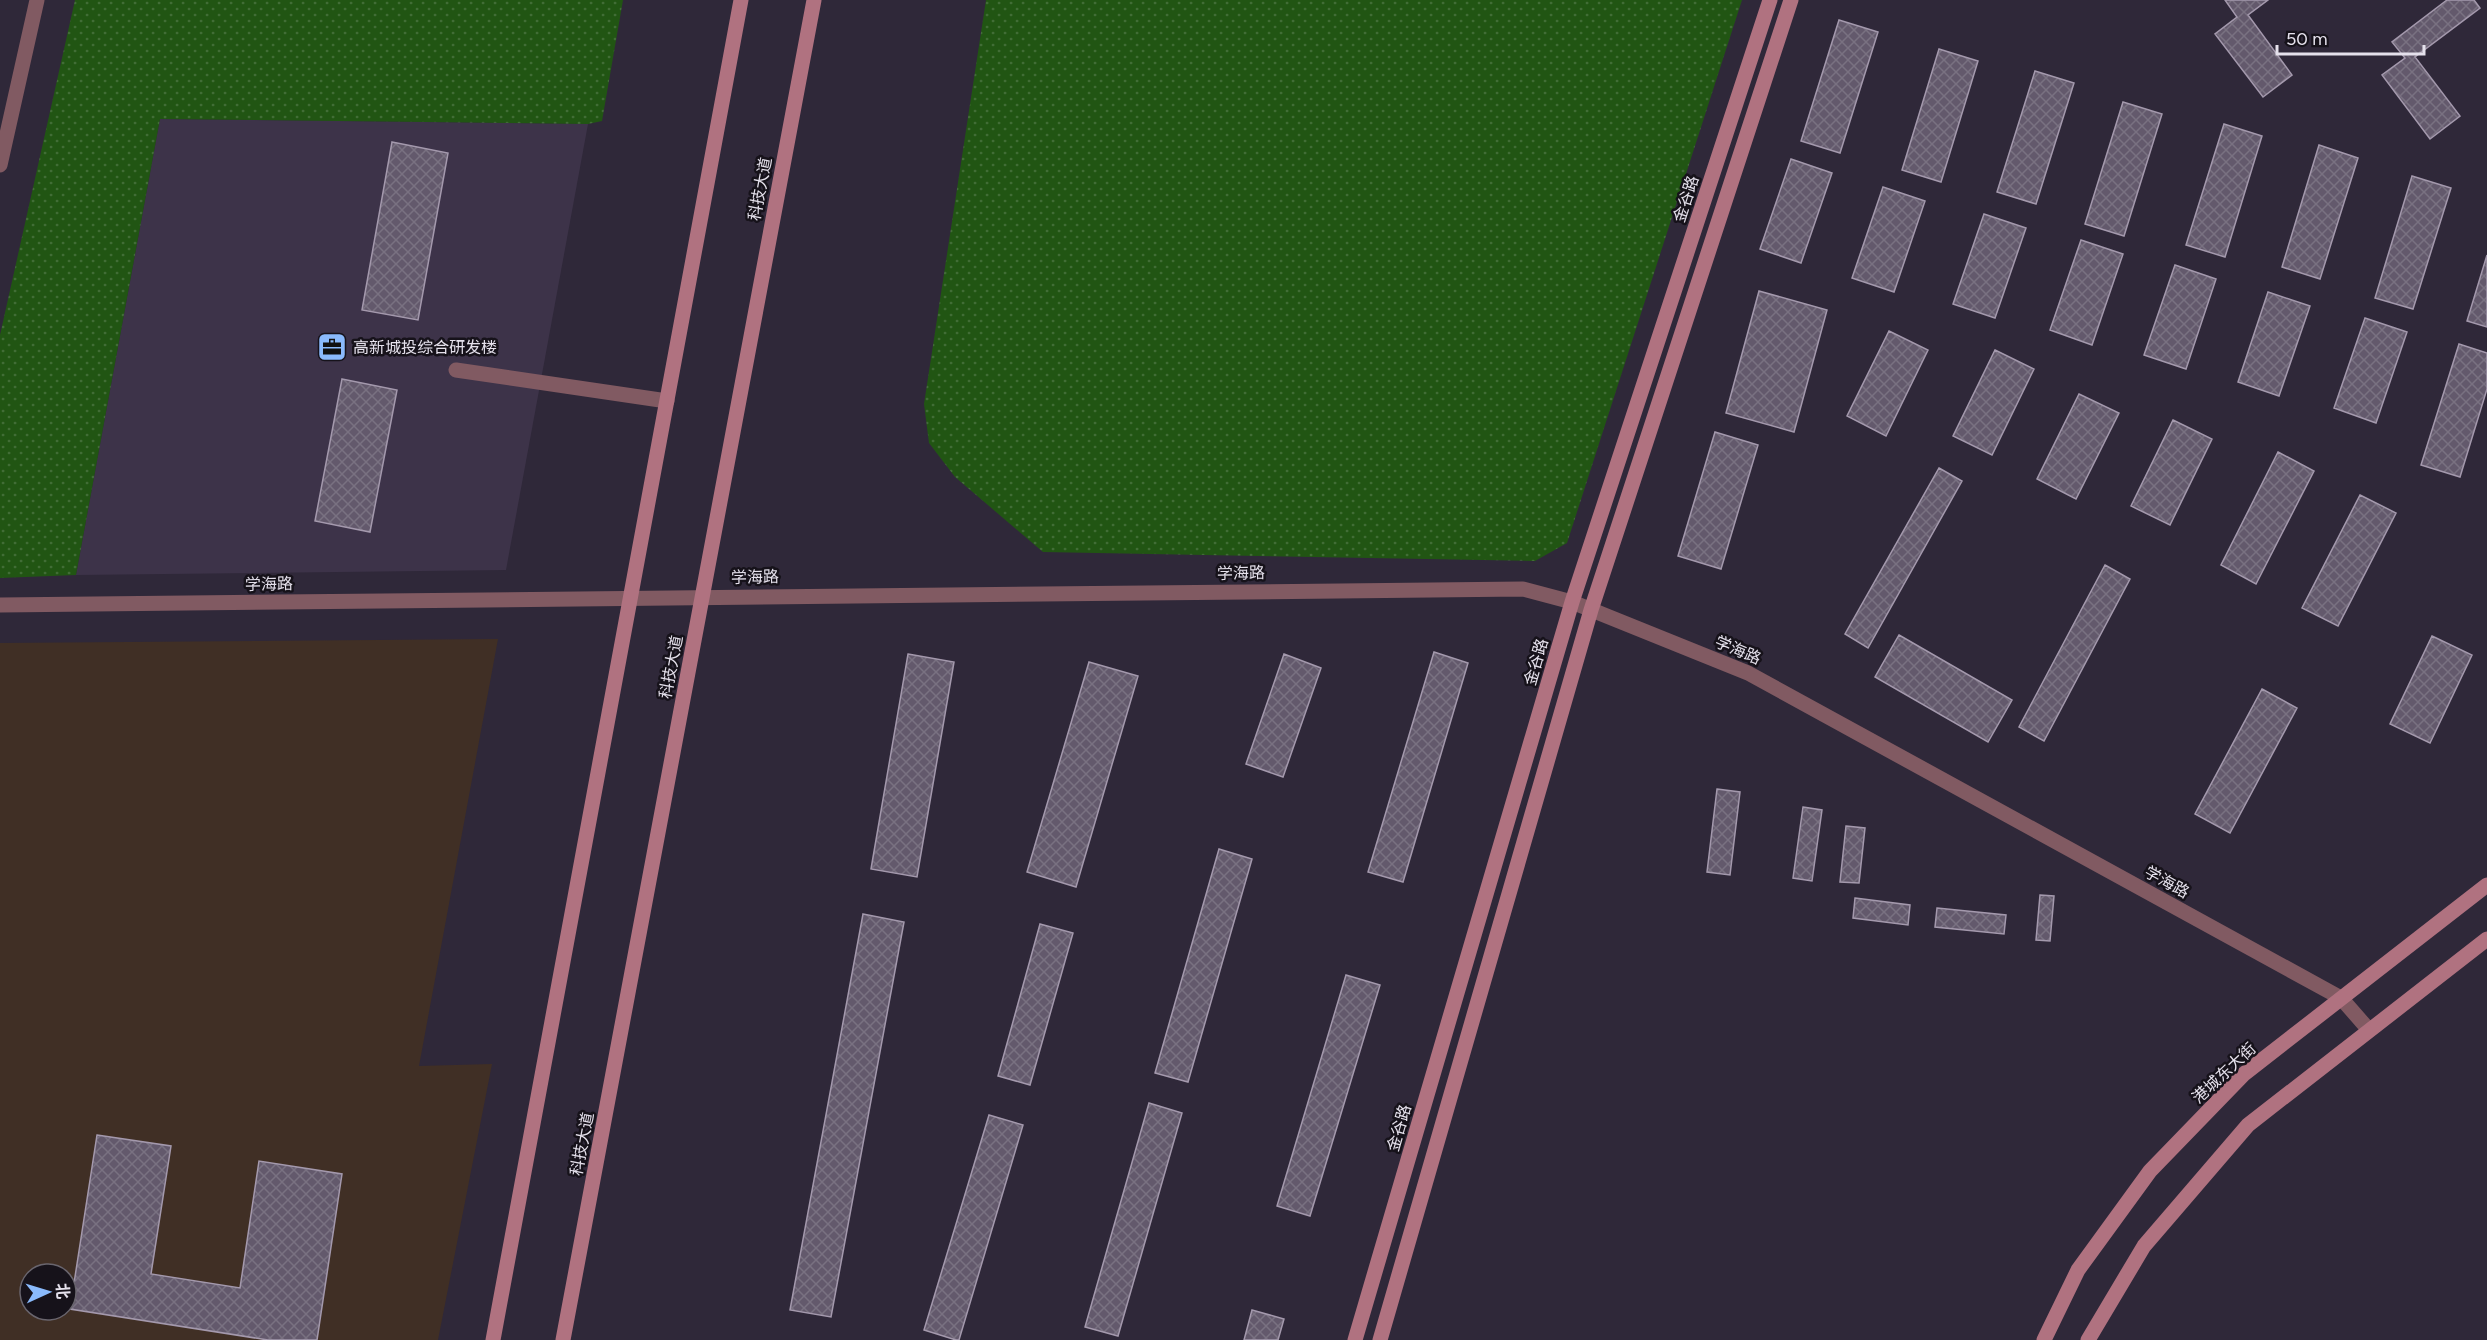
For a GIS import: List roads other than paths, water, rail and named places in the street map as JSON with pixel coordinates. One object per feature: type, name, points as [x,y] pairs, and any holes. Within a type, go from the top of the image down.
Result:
[{"type":"main road","points":[[493,1340],[741,0]]},
{"type":"main road","name":"科技大道","points":[[563,1340],[814,0]]},
{"type":"main road","name":"金谷路","points":[[1355,1340],[1572,602],[1770,0]]},
{"type":"main road","points":[[1380,1340],[1591,610],[1791,0]]},
{"type":"main road","name":"港城东大街","points":[[2044,1340],[2078,1270],[2150,1171],[2244,1074],[2487,885]]},
{"type":"main road","points":[[2088,1340],[2144,1246],[2248,1125],[2487,939]]},
{"type":"street","points":[[0,165],[37,0]]},
{"type":"street","points":[[456,370],[667,401]]},
{"type":"street","name":"学海路","points":[[0,604],[1523,589],[1572,602],[1748,672],[2341,998],[2369,1030]]},
{"type":"place","name":"高新城投综合研发楼","points":[[332,347]]}]
